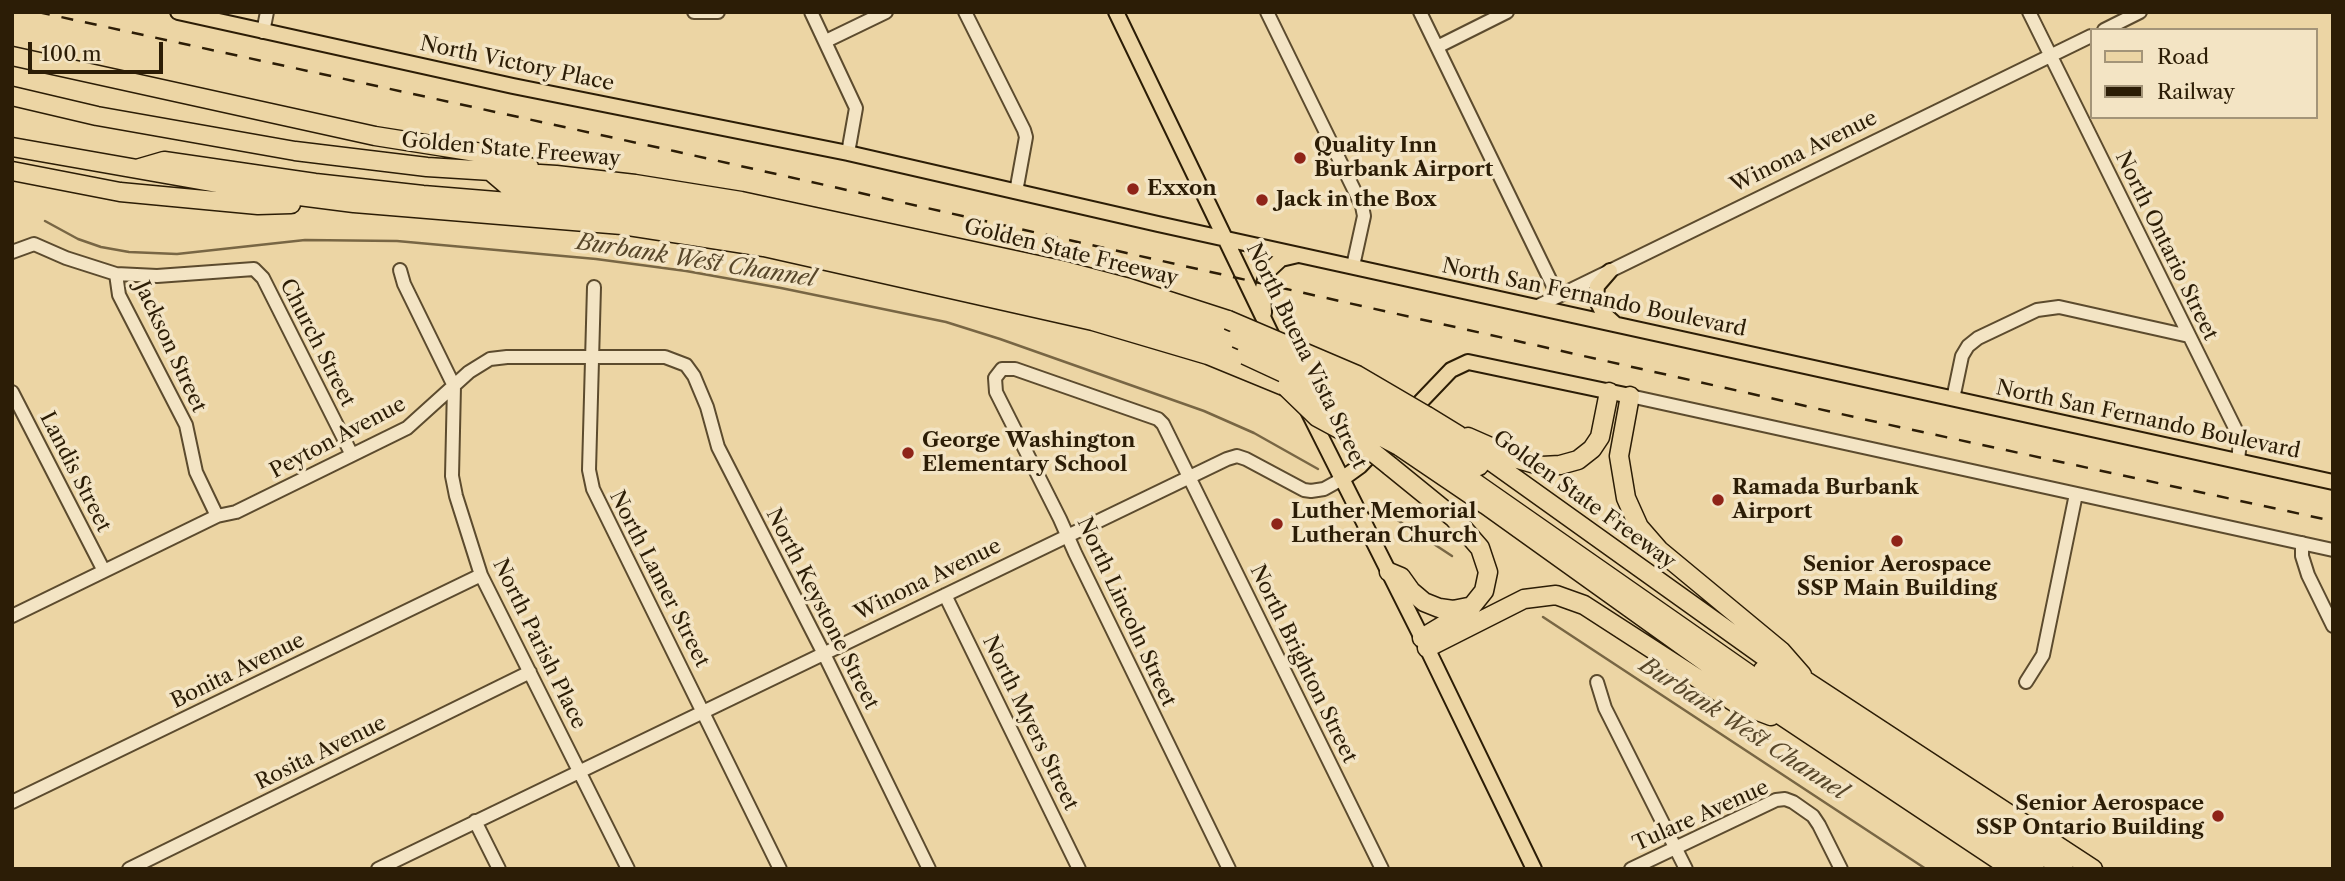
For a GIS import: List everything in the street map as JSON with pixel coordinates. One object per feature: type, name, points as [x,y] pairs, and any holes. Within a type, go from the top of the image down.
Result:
[{"type":"highway","points":[[12,56],[363,133],[495,155],[556,175]]},
{"type":"highway","name":"Golden State Freeway","points":[[12,96],[97,116],[295,151],[427,167],[556,175],[635,184],[797,212],[1072,273],[1228,320],[1357,375],[1413,431],[1803,729],[2012,869]]},
{"type":"highway","name":"Golden State Freeway","points":[[12,147],[268,192],[354,203],[622,225],[764,247],[1093,321],[1170,342],[1286,387],[1413,431],[1458,435],[1471,447],[1772,662],[1806,681],[2093,869]]},
{"type":"highway","points":[[133,170],[164,161],[315,183],[618,211],[717,224],[1133,317],[1245,355],[1413,431],[1496,496],[1783,699],[2035,869]]},
{"type":"highway","points":[[489,170],[509,187],[657,203],[792,226],[1121,301],[1208,327],[1344,385],[1413,431],[1495,478],[1807,700],[2064,869]]},
{"type":"highway","points":[[12,171],[120,192],[258,205],[354,203]]},
{"type":"highway","points":[[1286,387],[1317,416],[1354,438],[1454,518],[1480,548],[1488,572],[1484,591],[1472,606],[1424,643]]},
{"type":"highway","points":[[1458,435],[1473,438],[1518,460],[1542,466],[1560,466],[1578,460],[1592,450],[1600,437],[1609,392]]},
{"type":"highway","points":[[1630,396],[1619,456],[1626,498],[1639,527],[1659,550],[1781,652],[1806,681]]},
{"type":"highway","points":[[1389,572],[1401,577],[1411,591],[1424,602],[1453,610],[1472,606]]},
{"type":"highway","points":[[1424,643],[1524,599],[1556,595],[1584,605],[1734,702],[1803,729]]},
{"type":"main road","name":"North Victory Place","points":[[178,12],[513,86],[848,153]]},
{"type":"main road","name":"North Buena Vista Street","points":[[1116,12],[1534,869]]},
{"type":"main road","name":"North San Fernando Boulevard","points":[[848,153],[1225,239],[2333,482]]},
{"type":"main road","points":[[1265,321],[1263,288],[1267,272],[1280,260],[1301,254]]},
{"type":"main road","points":[[1610,271],[1597,286],[1596,299],[1603,313],[1616,325]]},
{"type":"main road","name":"Winona Avenue","points":[[1342,479],[1360,466],[1451,370],[1468,362],[1609,392]]},
{"type":"main road","points":[[1609,392],[1630,396]]},
{"type":"street","points":[[263,32],[267,12]]},
{"type":"street","points":[[694,12],[715,13]]},
{"type":"street","points":[[811,12],[854,102],[856,117],[848,153]]},
{"type":"street","points":[[826,41],[886,12]]},
{"type":"street","points":[[965,12],[1026,136],[1016,192]]},
{"type":"street","points":[[1267,12],[1362,206],[1364,216],[1353,266]]},
{"type":"street","points":[[1420,12],[1558,296]]},
{"type":"street","points":[[1437,47],[1507,12]]},
{"type":"street","name":"North Ontario Street","points":[[2028,12],[2240,441],[2238,461]]},
{"type":"street","points":[[2108,28],[2140,12]]},
{"type":"street","name":"Winona Avenue","points":[[1536,307],[2090,36]]},
{"type":"street","points":[[12,252],[34,244],[66,258],[116,274]]},
{"type":"street","name":"Church Street","points":[[116,274],[157,276],[254,269],[263,278],[352,455]]},
{"type":"street","name":"North Parish Place","points":[[400,270],[404,284],[454,386],[452,476],[481,575],[628,869]]},
{"type":"street","name":"Jackson Street","points":[[116,274],[120,295],[186,425],[196,472],[217,516]]},
{"type":"street","name":"North Lamer Street","points":[[594,287],[589,470],[593,489],[779,869]]},
{"type":"street","points":[[1953,399],[1962,356],[1968,346],[1978,338],[2037,310],[2059,307],[2189,336]]},
{"type":"street","name":"Peyton Avenue","points":[[12,616],[217,516],[236,512],[414,424],[454,386],[490,359],[665,357],[686,365]]},
{"type":"street","name":"North Keystone Street","points":[[686,365],[707,407],[719,447],[929,869]]},
{"type":"street","name":"North Brighton Street","points":[[999,371],[1006,367],[1015,369],[1158,419],[1163,424],[1382,869]]},
{"type":"street","name":"North Lincoln Street","points":[[999,371],[994,384],[996,392],[1229,869]]},
{"type":"street","name":"Landis Street","points":[[12,392],[104,571]]},
{"type":"street","points":[[1630,396],[2333,550]]},
{"type":"street","name":"Winona Avenue","points":[[378,869],[1227,459],[1237,456],[1246,458],[1304,489],[1324,489],[1342,479]]},
{"type":"street","points":[[2026,682],[2043,655],[2077,494]]},
{"type":"street","points":[[2302,543],[2302,556],[2308,575],[2333,626]]},
{"type":"street","name":"Bonita Avenue","points":[[12,802],[481,575]]},
{"type":"street","name":"North Myers Street","points":[[945,595],[1079,869]]},
{"type":"street","name":"Rosita Avenue","points":[[129,869],[530,672]]},
{"type":"street","points":[[1597,682],[1605,708],[1686,869]]},
{"type":"street","name":"Tulare Avenue","points":[[1631,869],[1776,800],[1785,799],[1812,816],[1841,869]]},
{"type":"street","points":[[475,821],[499,869]]},
{"type":"waterway","name":"Burbank West Channel","points":[[45,221],[78,239],[129,252],[177,254],[305,240],[397,241],[596,259],[781,288],[946,322],[1000,339],[1204,411],[1254,433],[1318,469]]},
{"type":"waterway","name":"Burbank West Channel","points":[[1373,504],[1452,556]]},
{"type":"waterway","name":"Burbank West Channel","points":[[1543,617],[1926,869]]},
{"type":"railway","points":[[38,12],[674,151],[1881,423],[2333,521]]},
{"type":"place","name":"Quality Inn Burbank Airport","points":[[1300,158]]},
{"type":"place","name":"Exxon","points":[[1133,189]]},
{"type":"place","name":"Jack in the Box","points":[[1262,200]]},
{"type":"place","name":"George Washington Elementary School","points":[[908,453]]},
{"type":"place","name":"Ramada Burbank Airport","points":[[1718,500]]},
{"type":"place","name":"Luther Memorial Lutheran Church","points":[[1277,524]]},
{"type":"place","name":"Senior Aerospace SSP Main Building","points":[[1897,541]]},
{"type":"place","name":"Senior Aerospace SSP Ontario Building","points":[[2218,816]]}]
